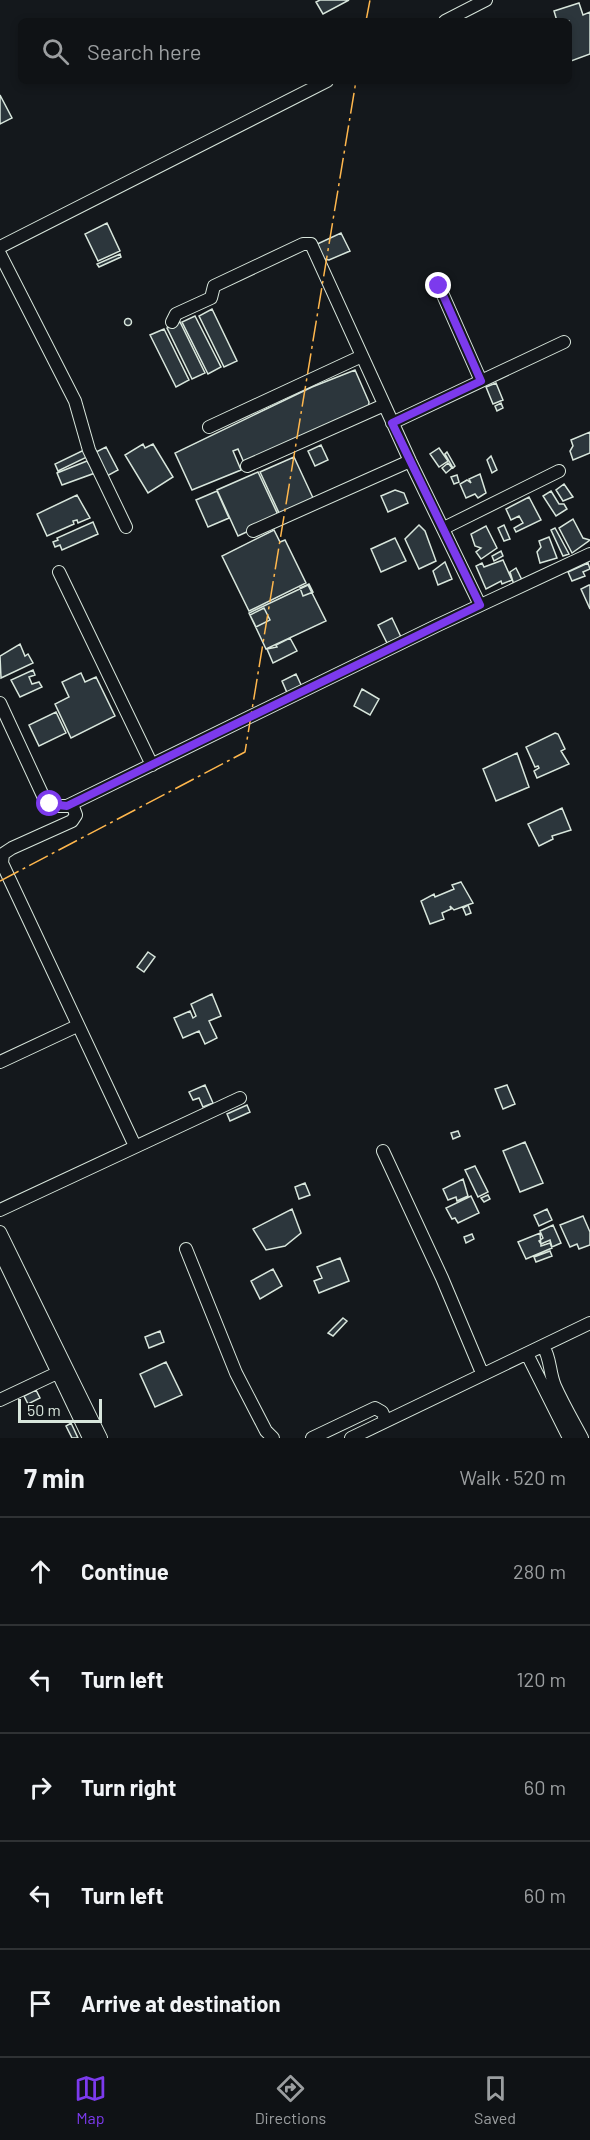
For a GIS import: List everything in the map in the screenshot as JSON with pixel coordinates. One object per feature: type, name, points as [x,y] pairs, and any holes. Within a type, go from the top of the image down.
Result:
[{"type":"street","points":[[451,18],[486,0]]},
{"type":"street","points":[[0,247],[321,84]]},
{"type":"street","points":[[172,322],[176,315],[211,298],[214,286],[309,244],[480,605]]},
{"type":"street","points":[[0,254],[75,401],[88,450],[126,527]]},
{"type":"street","points":[[439,286],[481,381]]},
{"type":"street","points":[[392,423],[564,342]]},
{"type":"street","points":[[209,427],[362,356]]},
{"type":"street","points":[[247,466],[384,405]]},
{"type":"street","points":[[254,531],[410,461]]},
{"type":"street","points":[[444,528],[559,471]]},
{"type":"street","points":[[0,703],[44,798],[54,806],[72,804],[480,605],[590,554]]},
{"type":"street","points":[[59,572],[152,765]]},
{"type":"street","points":[[72,804],[76,815],[72,821],[12,848],[3,854],[2,863],[135,1146]]},
{"type":"street","points":[[0,1062],[77,1026]]},
{"type":"street","points":[[0,1210],[240,1098]]},
{"type":"street","points":[[383,1151],[442,1278],[482,1373]]},
{"type":"street","points":[[0,1232],[94,1436]]},
{"type":"street","points":[[186,1249],[236,1373],[266,1431],[273,1438]]},
{"type":"street","points":[[0,1252],[57,1372],[94,1436]]},
{"type":"street","points":[[351,1438],[590,1323]]},
{"type":"street","points":[[543,1346],[550,1357],[550,1371],[555,1386],[582,1438]]},
{"type":"street","points":[[527,1354],[568,1438]]},
{"type":"street","points":[[0,1400],[57,1372]]},
{"type":"street","points":[[312,1438],[375,1408],[382,1412],[386,1421]]},
{"type":"building","points":[[349,0],[323,14],[316,2]]},
{"type":"building","points":[[579,3],[583,15],[590,12],[590,54],[572,61],[572,18],[556,18],[554,11]]},
{"type":"building","points":[[0,95],[12,118],[0,124]]},
{"type":"building","points":[[107,223],[120,251],[98,261],[85,234]]},
{"type":"building","points":[[341,233],[350,251],[329,260],[324,259],[313,246]]},
{"type":"building","points":[[120,254],[121,257],[99,267],[97,264]]},
{"type":"building","points":[[212,309],[237,361],[224,367],[199,316]]},
{"type":"building","points":[[195,316],[221,367],[208,374],[182,322]]},
{"type":"building","points":[[128,318],[132,322],[128,326],[124,322]]},
{"type":"building","points":[[180,322],[205,373],[192,379],[167,328]]},
{"type":"building","points":[[164,329],[189,380],[176,387],[150,335]]},
{"type":"building","points":[[355,370],[369,402],[368,410],[245,465],[238,449],[233,451],[241,470],[192,490],[175,453],[312,387]]},
{"type":"building","points":[[496,383],[503,400],[493,404],[486,387]]},
{"type":"building","points":[[501,403],[503,408],[497,411],[495,406]]},
{"type":"building","points":[[590,432],[590,453],[573,460],[570,451],[573,446],[571,440]]},
{"type":"building","points":[[143,444],[145,448],[153,444],[173,477],[148,493],[125,455]]},
{"type":"building","points":[[321,445],[328,460],[315,466],[308,451]]},
{"type":"building","points":[[106,447],[118,470],[107,476],[94,453]]},
{"type":"building","points":[[439,448],[448,461],[439,467],[430,454]]},
{"type":"building","points":[[84,450],[87,457],[58,471],[55,464]]},
{"type":"building","points":[[447,452],[455,466],[453,468],[445,454]]},
{"type":"building","points":[[491,456],[497,470],[492,473],[487,460]]},
{"type":"building","points":[[294,457],[314,500],[280,515],[260,472]]},
{"type":"building","points":[[87,461],[95,473],[62,485],[57,473]]},
{"type":"building","points":[[448,463],[452,468],[446,473],[442,468]]},
{"type":"building","points":[[258,472],[279,517],[238,536],[217,490]]},
{"type":"building","points":[[480,474],[486,493],[478,498],[475,494],[466,498],[460,484],[467,480],[471,483],[469,479]]},
{"type":"building","points":[[457,475],[459,482],[454,484],[451,477]]},
{"type":"building","points":[[564,484],[573,497],[563,501],[556,490]]},
{"type":"building","points":[[395,490],[404,493],[408,503],[388,512],[381,496]]},
{"type":"building","points":[[217,491],[229,518],[208,527],[196,500]]},
{"type":"building","points":[[551,491],[559,504],[564,504],[567,509],[556,516],[543,496]]},
{"type":"building","points":[[77,495],[90,518],[78,523],[77,520],[73,521],[74,524],[47,536],[37,514]]},
{"type":"building","points":[[529,497],[541,520],[516,532],[514,528],[523,523],[519,516],[511,520],[506,509]]},
{"type":"building","points":[[573,519],[583,538],[590,540],[572,553],[559,528]]},
{"type":"building","points":[[93,522],[98,534],[62,550],[60,545],[55,547],[53,542],[58,540],[57,538]]},
{"type":"building","points":[[419,525],[425,531],[436,561],[419,569],[405,539]]},
{"type":"building","points":[[504,525],[510,539],[504,541],[498,528]]},
{"type":"building","points":[[486,526],[497,548],[481,559],[476,552],[481,548],[475,546],[471,534]]},
{"type":"building","points":[[555,528],[569,554],[563,556],[551,530]]},
{"type":"building","points":[[274,530],[280,542],[285,540],[306,583],[249,611],[222,556]]},
{"type":"building","points":[[549,537],[557,558],[540,563],[537,552],[541,547],[539,541]]},
{"type":"building","points":[[395,538],[406,561],[381,572],[371,549]]},
{"type":"building","points":[[501,551],[503,556],[494,561],[492,556]]},
{"type":"building","points":[[503,560],[512,580],[502,584],[501,581],[486,589],[476,566],[482,563],[484,567]]},
{"type":"building","points":[[445,562],[452,579],[438,585],[433,571]]},
{"type":"building","points":[[588,563],[590,569],[583,572],[585,576],[572,581],[568,572]]},
{"type":"building","points":[[516,568],[522,580],[514,585],[510,572]]},
{"type":"building","points":[[309,584],[313,592],[303,596],[300,588]]},
{"type":"building","points":[[308,585],[326,621],[266,649],[249,613]]},
{"type":"building","points":[[590,585],[590,609],[581,589]]},
{"type":"building","points":[[264,608],[270,620],[256,627],[250,615]]},
{"type":"building","points":[[392,618],[401,637],[387,643],[378,625]]},
{"type":"building","points":[[290,638],[297,651],[273,663],[267,649],[277,647],[276,645]]},
{"type":"building","points":[[20,644],[25,656],[28,654],[33,663],[1,678],[0,656]]},
{"type":"building","points":[[33,670],[35,675],[29,677],[32,684],[39,682],[42,687],[20,697],[11,680]]},
{"type":"building","points":[[81,673],[85,682],[96,677],[115,716],[71,738],[55,704],[69,697],[62,682]]},
{"type":"building","points":[[296,674],[303,689],[288,695],[282,681]]},
{"type":"building","points":[[362,689],[379,699],[370,715],[354,706]]},
{"type":"building","points":[[56,712],[66,733],[39,746],[29,725]]},
{"type":"building","points":[[555,733],[558,734],[565,749],[561,751],[569,764],[537,778],[534,771],[539,768],[535,767],[526,747]]},
{"type":"building","points":[[517,753],[529,787],[496,801],[483,769]]},
{"type":"building","points":[[562,808],[571,830],[552,836],[553,839],[539,846],[528,824]]},
{"type":"building","points":[[461,882],[473,903],[454,910],[450,906],[451,909],[442,913],[444,919],[430,924],[421,901],[434,894],[435,897],[454,889],[452,885]]},
{"type":"building","points":[[468,905],[471,913],[466,915],[463,908]]},
{"type":"building","points":[[148,952],[155,957],[144,972],[137,967]]},
{"type":"building","points":[[212,994],[221,1016],[209,1021],[217,1038],[205,1044],[199,1031],[183,1038],[174,1018],[190,1011],[193,1018],[196,1016],[191,1004]]},
{"type":"building","points":[[205,1085],[213,1103],[203,1107],[199,1098],[193,1100],[189,1092]]},
{"type":"building","points":[[507,1085],[515,1104],[503,1109],[495,1089]]},
{"type":"building","points":[[247,1105],[250,1112],[230,1121],[227,1114]]},
{"type":"building","points":[[458,1131],[460,1136],[453,1139],[451,1133]]},
{"type":"building","points":[[525,1142],[543,1183],[520,1192],[503,1151]]},
{"type":"building","points":[[475,1166],[488,1192],[478,1197],[465,1170]]},
{"type":"building","points":[[463,1179],[468,1196],[457,1201],[456,1197],[448,1200],[443,1189]]},
{"type":"building","points":[[305,1183],[310,1195],[299,1199],[295,1187]]},
{"type":"building","points":[[488,1195],[490,1199],[484,1202],[481,1198]]},
{"type":"building","points":[[471,1196],[479,1213],[458,1223],[455,1218],[452,1219],[446,1208]]},
{"type":"building","points":[[292,1209],[301,1233],[285,1246],[266,1250],[253,1229]]},
{"type":"building","points":[[547,1209],[552,1220],[539,1226],[534,1215]]},
{"type":"building","points":[[583,1216],[590,1232],[590,1245],[579,1249],[577,1244],[570,1247],[560,1225]]},
{"type":"building","points":[[553,1225],[561,1243],[552,1247],[550,1240],[541,1244],[539,1241],[543,1238],[540,1231]]},
{"type":"building","points":[[540,1233],[541,1246],[550,1243],[552,1248],[526,1259],[518,1242]]},
{"type":"building","points":[[472,1234],[474,1239],[466,1243],[464,1237]]},
{"type":"building","points":[[550,1251],[552,1256],[536,1262],[534,1257]]},
{"type":"building","points":[[340,1258],[349,1281],[319,1293],[314,1281],[322,1278],[317,1267]]},
{"type":"building","points":[[273,1269],[282,1286],[260,1299],[251,1281]]},
{"type":"building","points":[[343,1318],[347,1321],[333,1336],[328,1333]]},
{"type":"building","points":[[160,1331],[164,1342],[149,1348],[145,1337]]},
{"type":"building","points":[[166,1362],[182,1395],[155,1407],[140,1374]]},
{"type":"building","points":[[36,1390],[40,1398],[28,1404],[24,1396]]},
{"type":"building","points":[[71,1423],[78,1438],[72,1438],[66,1426]]},
{"type":"power","points":[[367,18],[370,0]]},
{"type":"power","points":[[0,881],[245,752],[356,84]]},
{"type":"route","points":[[50,804],[67,806],[480,605],[392,423],[481,381],[439,286]]}]
